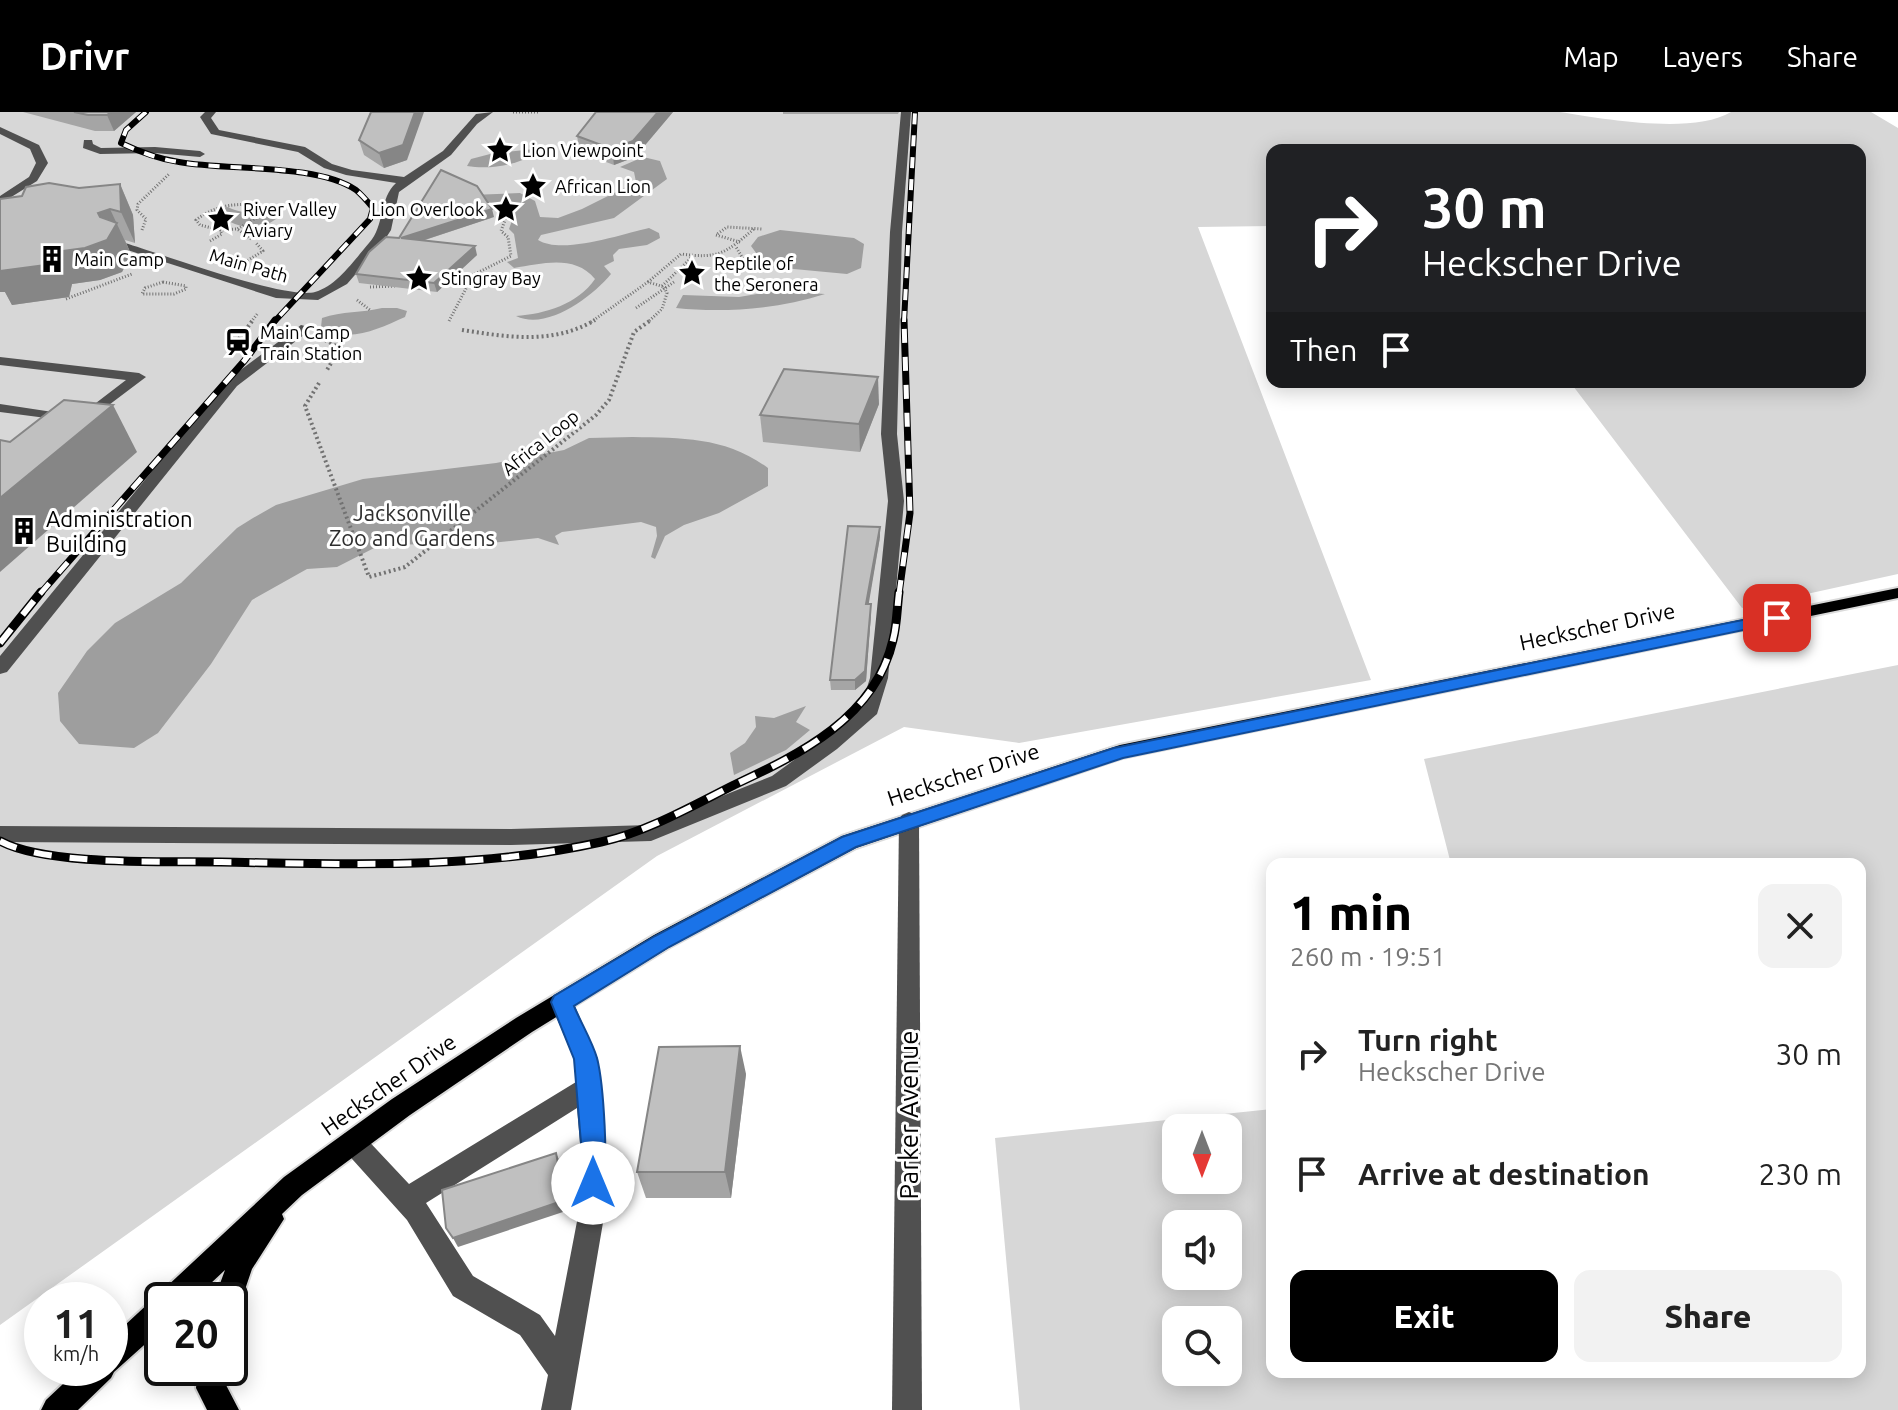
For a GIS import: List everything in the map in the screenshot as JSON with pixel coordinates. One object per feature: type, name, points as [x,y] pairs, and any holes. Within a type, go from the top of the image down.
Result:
[{"type":"main road","name":"Heckscher Drive","points":[[192,1282],[293,1186],[401,1107],[662,941],[849,842],[1120,752],[1898,593]]},
{"type":"main road","points":[[234,1282],[241,1262],[293,1186]]},
{"type":"main road","points":[[128,1342],[144,1327]]},
{"type":"main road","points":[[56,1410],[82,1386]]},
{"type":"main road","points":[[211,1386],[224,1410]]},
{"type":"street","points":[[211,112],[205,117],[215,132],[301,149],[328,166],[350,173],[405,181],[445,155],[476,117],[488,112]]},
{"type":"street","points":[[0,834],[511,837],[651,833],[779,781],[830,744],[870,709],[879,678],[896,501],[889,434],[896,232],[906,112]]},
{"type":"street","points":[[0,130],[35,147],[42,163],[33,179],[0,201]]},
{"type":"street","points":[[88,142],[91,150],[100,151],[200,154]]},
{"type":"street","name":"Main Path","points":[[121,246],[281,295],[318,296],[342,281],[385,230],[394,191],[405,181]]},
{"type":"street","points":[[0,668],[232,383],[312,332]]},
{"type":"street","points":[[0,361],[139,377],[63,436]]},
{"type":"street","points":[[0,408],[85,420]]},
{"type":"street","name":"Parker Avenue","points":[[907,1410],[909,820]]},
{"type":"street","points":[[556,1410],[592,1211],[594,1155],[586,1059],[562,1002]]},
{"type":"street","points":[[406,1201],[588,1088]]},
{"type":"street","points":[[353,1142],[406,1201],[463,1286],[530,1325],[563,1372]]},
{"type":"path","points":[[508,112],[540,112]]},
{"type":"path","points":[[235,204],[274,208],[238,228],[220,230],[200,225],[196,220],[202,214],[235,204]]},
{"type":"path","points":[[449,321],[473,275],[511,256],[508,237],[501,231],[508,212]]},
{"type":"path","points":[[741,242],[716,235],[727,227],[762,229]]},
{"type":"path","points":[[238,228],[251,239]]},
{"type":"path","points":[[713,259],[736,247],[754,229]]},
{"type":"path","points":[[210,241],[222,234],[220,230]]},
{"type":"path","points":[[736,247],[745,262],[743,264]]},
{"type":"path","points":[[462,330],[537,337],[582,327],[648,282],[681,254],[755,268]]},
{"type":"path","points":[[636,308],[663,287],[692,257]]},
{"type":"path","points":[[701,264],[706,258]]},
{"type":"path","points":[[66,299],[135,273]]},
{"type":"path","points":[[342,281],[371,288],[401,286]]},
{"type":"path","points":[[163,282],[186,286],[186,289],[174,294],[142,294],[145,288],[163,282]]},
{"type":"path","points":[[648,282],[663,287],[674,282]]},
{"type":"path","name":"Africa Loop","points":[[319,383],[305,406],[369,577],[405,567],[596,415],[609,400],[634,332],[662,309],[667,293],[663,287]]},
{"type":"path","points":[[232,349],[258,314],[269,291]]},
{"type":"path","points":[[312,332],[340,348],[327,370]]},
{"type":"green space","name":"Jacksonville Zoo and Gardens","points":[[0,112],[1560,112],[1672,124],[1715,119],[1731,112],[1871,112],[1898,128],[1898,574],[1742,608],[1575,388],[1866,388],[1866,144],[1266,144],[1266,226],[1198,227],[1371,680],[1019,743],[904,727],[657,856],[60,1282],[24,1282],[24,1308],[0,1325]]},
{"type":"green space","points":[[1898,665],[1898,1410],[1020,1410],[995,1138],[1162,1121],[1162,1194],[1242,1194],[1242,1114],[1224,1114],[1266,1110],[1266,1378],[1866,1378],[1866,858],[1449,858],[1424,759]]},
{"type":"shaded area","points":[[535,149],[537,153],[512,163],[494,167],[467,166],[471,159],[494,153]]},
{"type":"shaded area","points":[[643,157],[660,161],[667,179],[614,218],[541,235],[538,240],[549,244],[577,244],[649,228],[659,233],[660,238],[647,245],[619,249],[613,255],[614,261],[604,266],[611,274],[568,309],[541,319],[516,316],[560,306],[580,295],[595,279],[587,271],[568,263],[514,268],[507,262],[518,258],[514,234],[509,229],[515,212],[471,195],[520,193],[535,201],[540,217],[558,218],[636,182],[634,172],[620,167]]},
{"type":"shaded area","points":[[228,207],[276,219],[264,226],[247,227],[228,221],[229,217],[215,217],[210,213]]},
{"type":"shaded area","points":[[780,230],[854,238],[864,244],[861,268],[847,274],[761,266],[762,261],[751,246],[758,237]]},
{"type":"shaded area","points":[[775,291],[825,294],[751,308],[676,308],[683,295],[739,297]]},
{"type":"shaded area","points":[[382,308],[407,311],[405,317],[363,333],[342,334],[321,327],[322,318]]},
{"type":"shaded area","points":[[589,438],[704,441],[736,450],[768,468],[768,486],[719,513],[684,525],[665,536],[655,559],[651,557],[657,536],[656,527],[641,522],[562,532],[555,536],[559,545],[538,538],[491,543],[380,545],[337,567],[307,569],[252,600],[211,664],[158,733],[134,748],[79,744],[60,721],[58,693],[87,651],[115,623],[181,583],[237,528],[276,505],[363,479],[496,463],[564,450]]},
{"type":"shaded area","points":[[806,706],[796,722],[810,730],[786,750],[734,775],[730,753],[745,743],[756,727],[755,716],[774,718]]},
{"type":"building","points":[[74,112],[111,112],[107,115],[88,115]]},
{"type":"building","points":[[371,112],[415,112],[403,145],[379,153],[359,140]]},
{"type":"building","points":[[596,112],[658,112],[633,141],[612,149],[577,136]]},
{"type":"building","points":[[441,170],[477,186],[492,209],[401,238],[475,246],[434,283],[356,274],[369,252],[386,237],[399,238]]},
{"type":"building","points":[[49,183],[79,188],[120,184],[121,212],[110,209],[98,213],[100,217],[117,223],[107,240],[85,248],[56,252],[53,264],[0,271],[0,199],[22,196],[26,187]]},
{"type":"building","points":[[784,369],[878,377],[859,424],[760,415]]},
{"type":"building","points":[[64,400],[113,405],[0,498],[0,440],[10,442]]},
{"type":"building","points":[[848,526],[880,527],[866,604],[871,604],[865,671],[855,680],[830,680]]},
{"type":"building","points":[[740,1046],[725,1172],[637,1172],[659,1047]]},
{"type":"building","points":[[556,1153],[565,1200],[453,1238],[446,1228],[442,1190]]},
{"type":"railway","points":[[146,112],[126,130],[121,143],[149,155],[179,162],[271,169],[339,181],[356,190],[373,208],[370,219],[274,322]]},
{"type":"railway","points":[[904,321],[915,112]]},
{"type":"railway","points":[[40,594],[245,360],[275,320]]},
{"type":"railway","points":[[899,594],[910,513],[904,321]]},
{"type":"railway","points":[[0,643],[41,592]]},
{"type":"railway","points":[[0,841],[46,855],[107,860],[364,864],[507,857],[618,838],[669,818],[759,773],[832,730],[870,691],[884,667],[894,634],[899,592]]},
{"type":"place","name":"Lion Viewpoint","points":[[500,150]]},
{"type":"place","name":"African Lion","points":[[533,186]]},
{"type":"place","name":"Lion Overlook","points":[[506,209]]},
{"type":"place","name":"River Valley Aviary","points":[[221,219]]},
{"type":"place","name":"Main Camp","points":[[52,259]]},
{"type":"place","name":"Reptile of the Seronera","points":[[692,273]]},
{"type":"place","name":"Stingray Bay","points":[[419,278]]},
{"type":"place","name":"Main Camp Train Station","points":[[238,342]]},
{"type":"place","name":"Administration Building","points":[[24,531]]},
{"type":"route","points":[[593,1183],[594,1155],[586,1059],[562,1002],[662,941],[849,842],[1120,752],[1777,618]]}]
